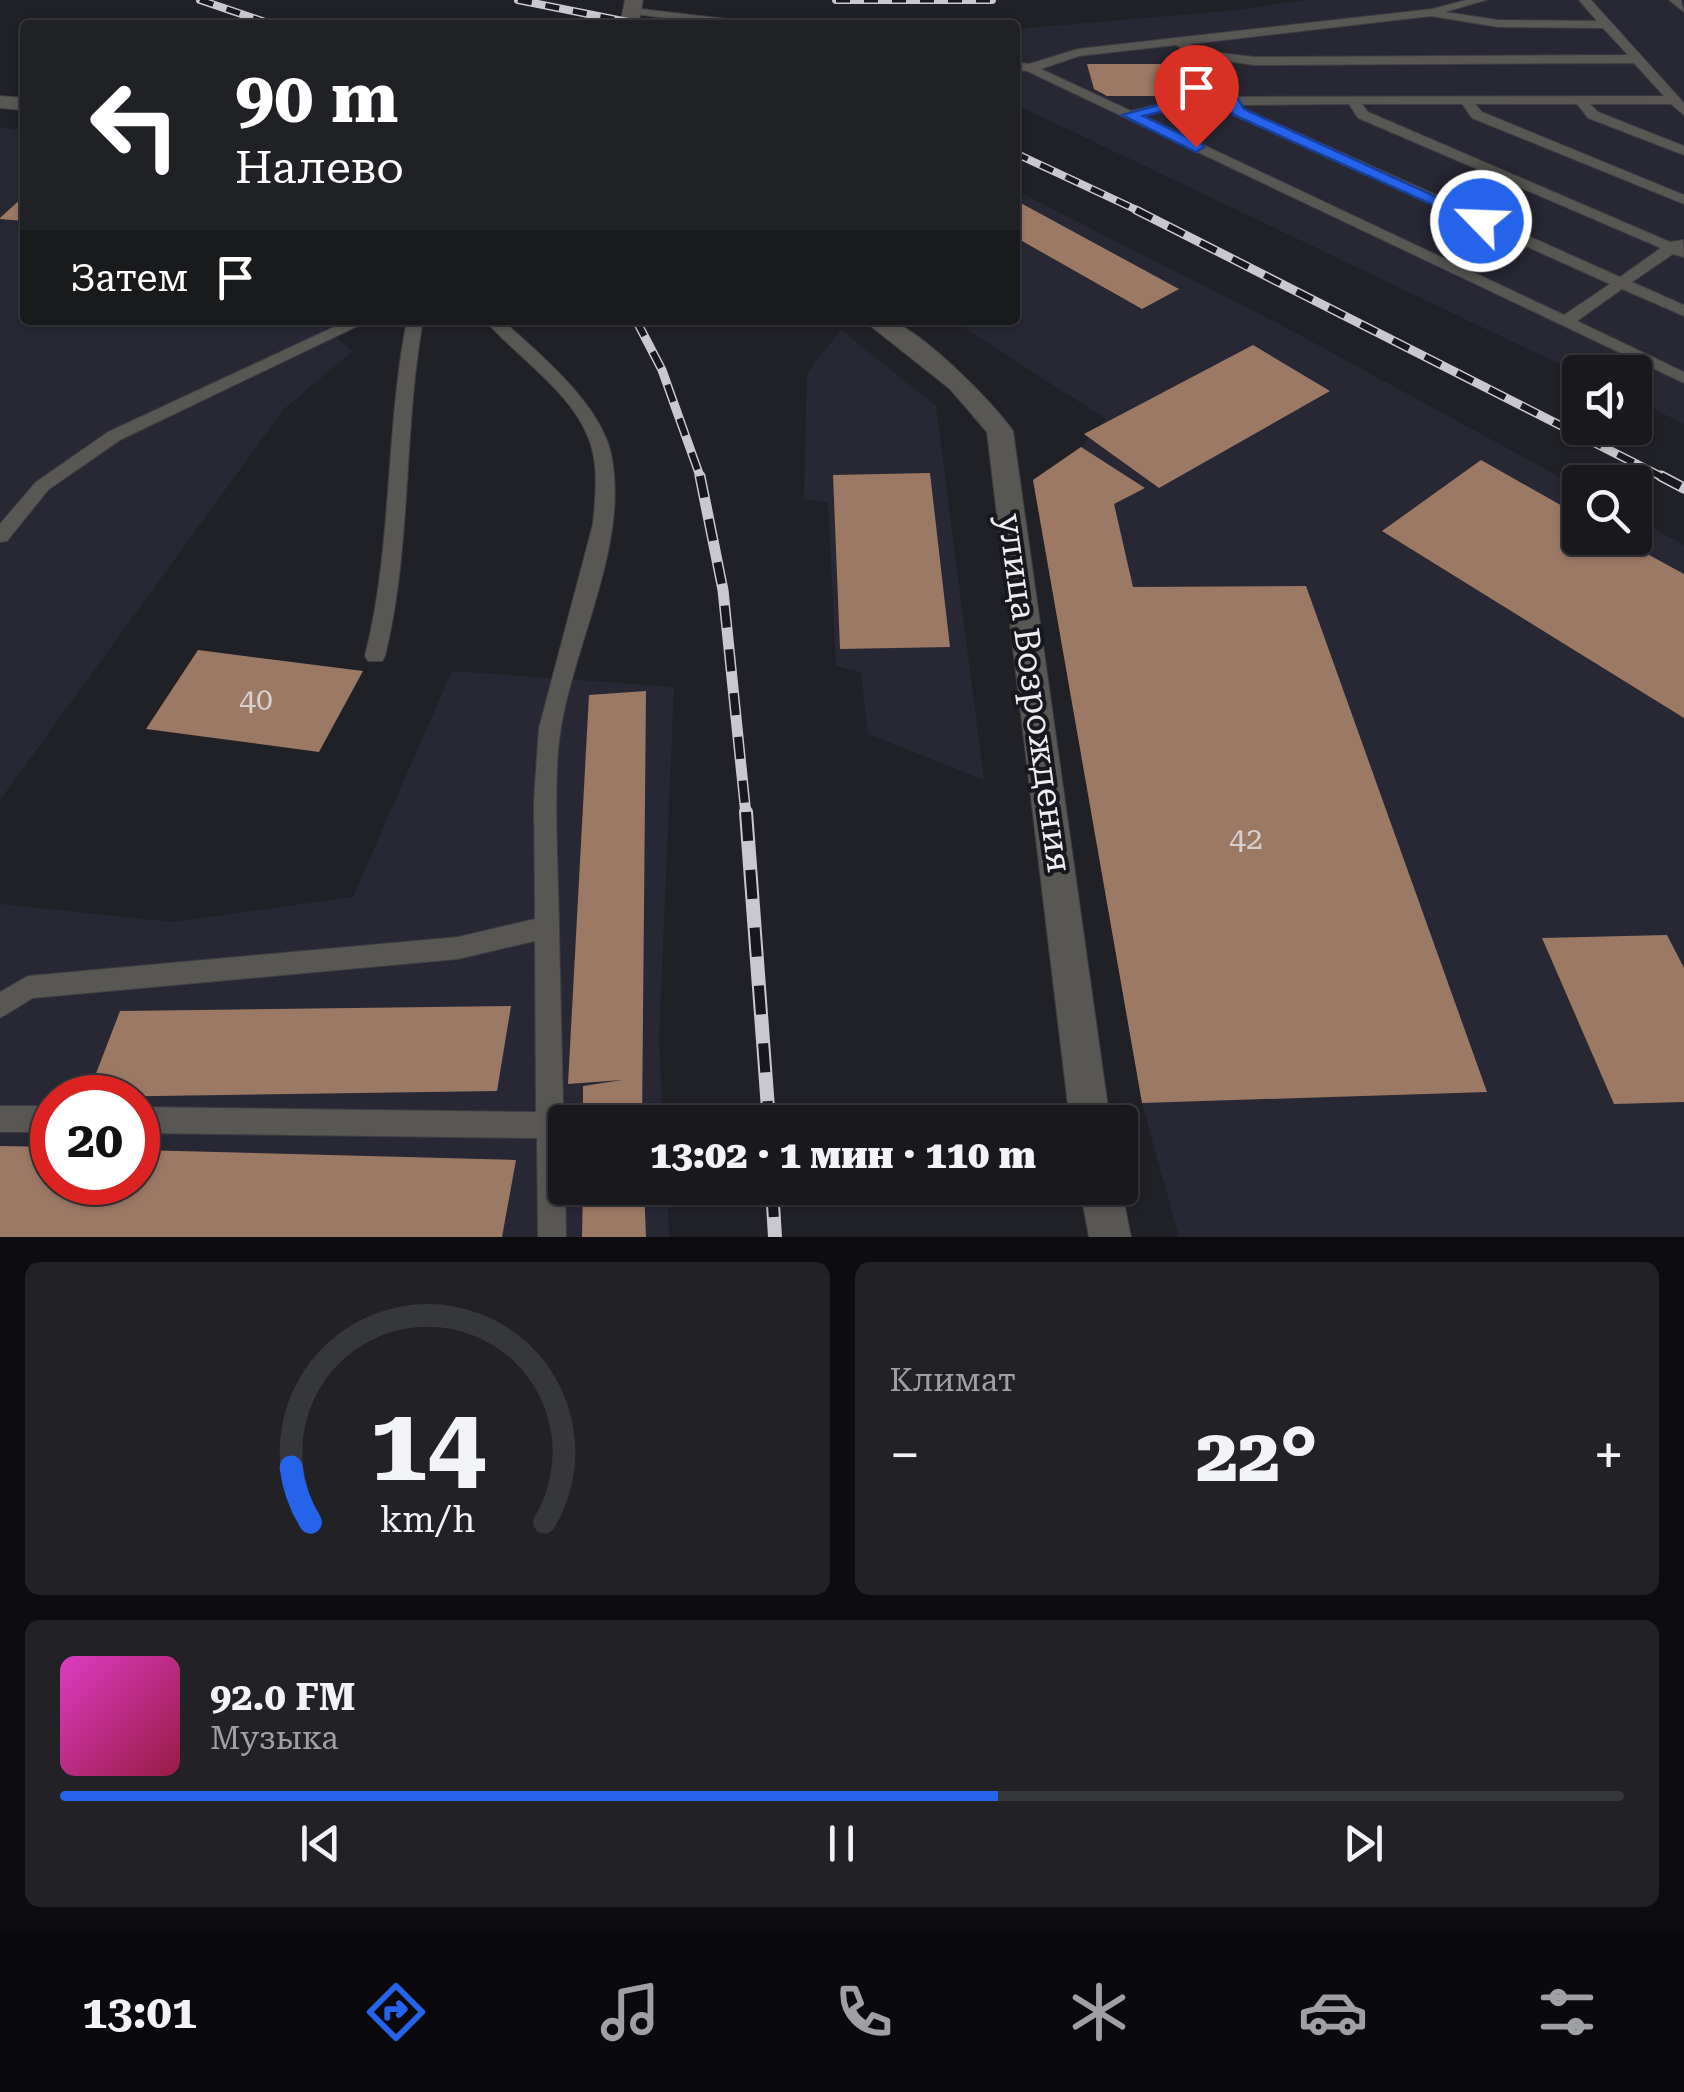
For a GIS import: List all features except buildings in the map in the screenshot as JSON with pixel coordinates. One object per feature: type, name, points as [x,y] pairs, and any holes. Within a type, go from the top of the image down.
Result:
[{"type":"street","name":"улица Возрождения","points":[[882,325],[964,386],[1000,430],[1088,1105]]},
{"type":"street","points":[[1104,1205],[1110,1237]]},
{"type":"lane","points":[[1022,67],[1078,53],[1432,12],[1480,0]]},
{"type":"lane","points":[[1584,0],[1679,106]]},
{"type":"lane","points":[[1675,0],[1684,10]]},
{"type":"lane","points":[[632,12],[701,20]]},
{"type":"lane","points":[[1432,12],[1462,21],[1494,24],[1606,24]]},
{"type":"lane","points":[[1180,44],[1202,54],[1254,60],[1638,59]]},
{"type":"lane","points":[[1022,67],[1684,378]]},
{"type":"lane","points":[[1129,115],[1191,100],[1580,100],[1679,106]]},
{"type":"lane","points":[[1232,100],[1239,112],[1684,311]]},
{"type":"lane","points":[[1352,100],[1362,115],[1680,246]]},
{"type":"lane","points":[[1465,100],[1477,115],[1684,200]]},
{"type":"lane","points":[[1580,100],[1593,116],[1684,151]]},
{"type":"lane","points":[[1565,322],[1680,246]]},
{"type":"lane","points":[[0,536],[42,486],[114,436],[351,325]]},
{"type":"lane","points":[[375,656],[388,614],[397,458],[414,325]]},
{"type":"lane","points":[[498,325],[543,367],[575,406],[601,449],[606,501],[596,559],[550,726],[546,811],[550,1105]]},
{"type":"lane","points":[[0,1006],[28,988],[458,948],[547,927]]},
{"type":"lane","points":[[0,1119],[30,1120]]},
{"type":"lane","points":[[160,1120],[548,1125]]},
{"type":"lane","points":[[551,1205],[552,1237]]},
{"type":"shaded area","points":[[1305,0],[1684,0],[1684,424],[1652,408],[1652,355],[1562,355],[1562,365],[1020,106],[1020,29],[1239,10]]},
{"type":"shaded area","points":[[0,128],[20,130],[20,325],[322,325],[353,351],[283,410],[0,800]]},
{"type":"shaded area","points":[[1020,193],[1283,326],[1562,478],[1562,555],[1652,555],[1652,528],[1684,545],[1684,1237],[1179,1237],[1142,1103],[1033,480],[1081,447],[1106,419],[960,325],[1020,325]]},
{"type":"shaded area","points":[[841,330],[936,406],[984,780],[868,734],[861,672],[836,666],[828,502],[804,499],[807,373]]},
{"type":"shaded area","points":[[452,671],[674,687],[659,1039],[662,1105],[548,1105],[548,1205],[668,1205],[669,1237],[0,1237],[0,904],[172,922],[353,897]]},
{"type":"railway","points":[[200,0],[259,20]]},
{"type":"railway","points":[[518,0],[618,20]]},
{"type":"railway","points":[[836,0],[992,0]]},
{"type":"railway","points":[[1020,155],[1141,212]]},
{"type":"railway","points":[[1136,210],[1666,479]]},
{"type":"railway","points":[[639,325],[662,370],[700,476]]},
{"type":"railway","points":[[700,476],[723,590],[746,815]]},
{"type":"railway","points":[[1661,476],[1684,488]]},
{"type":"railway","points":[[746,812],[768,1105]]},
{"type":"railway","points":[[773,1205],[775,1237]]},
{"type":"route","points":[[1196,147],[1129,115],[1191,100],[1232,100],[1239,112],[1481,221]]}]
